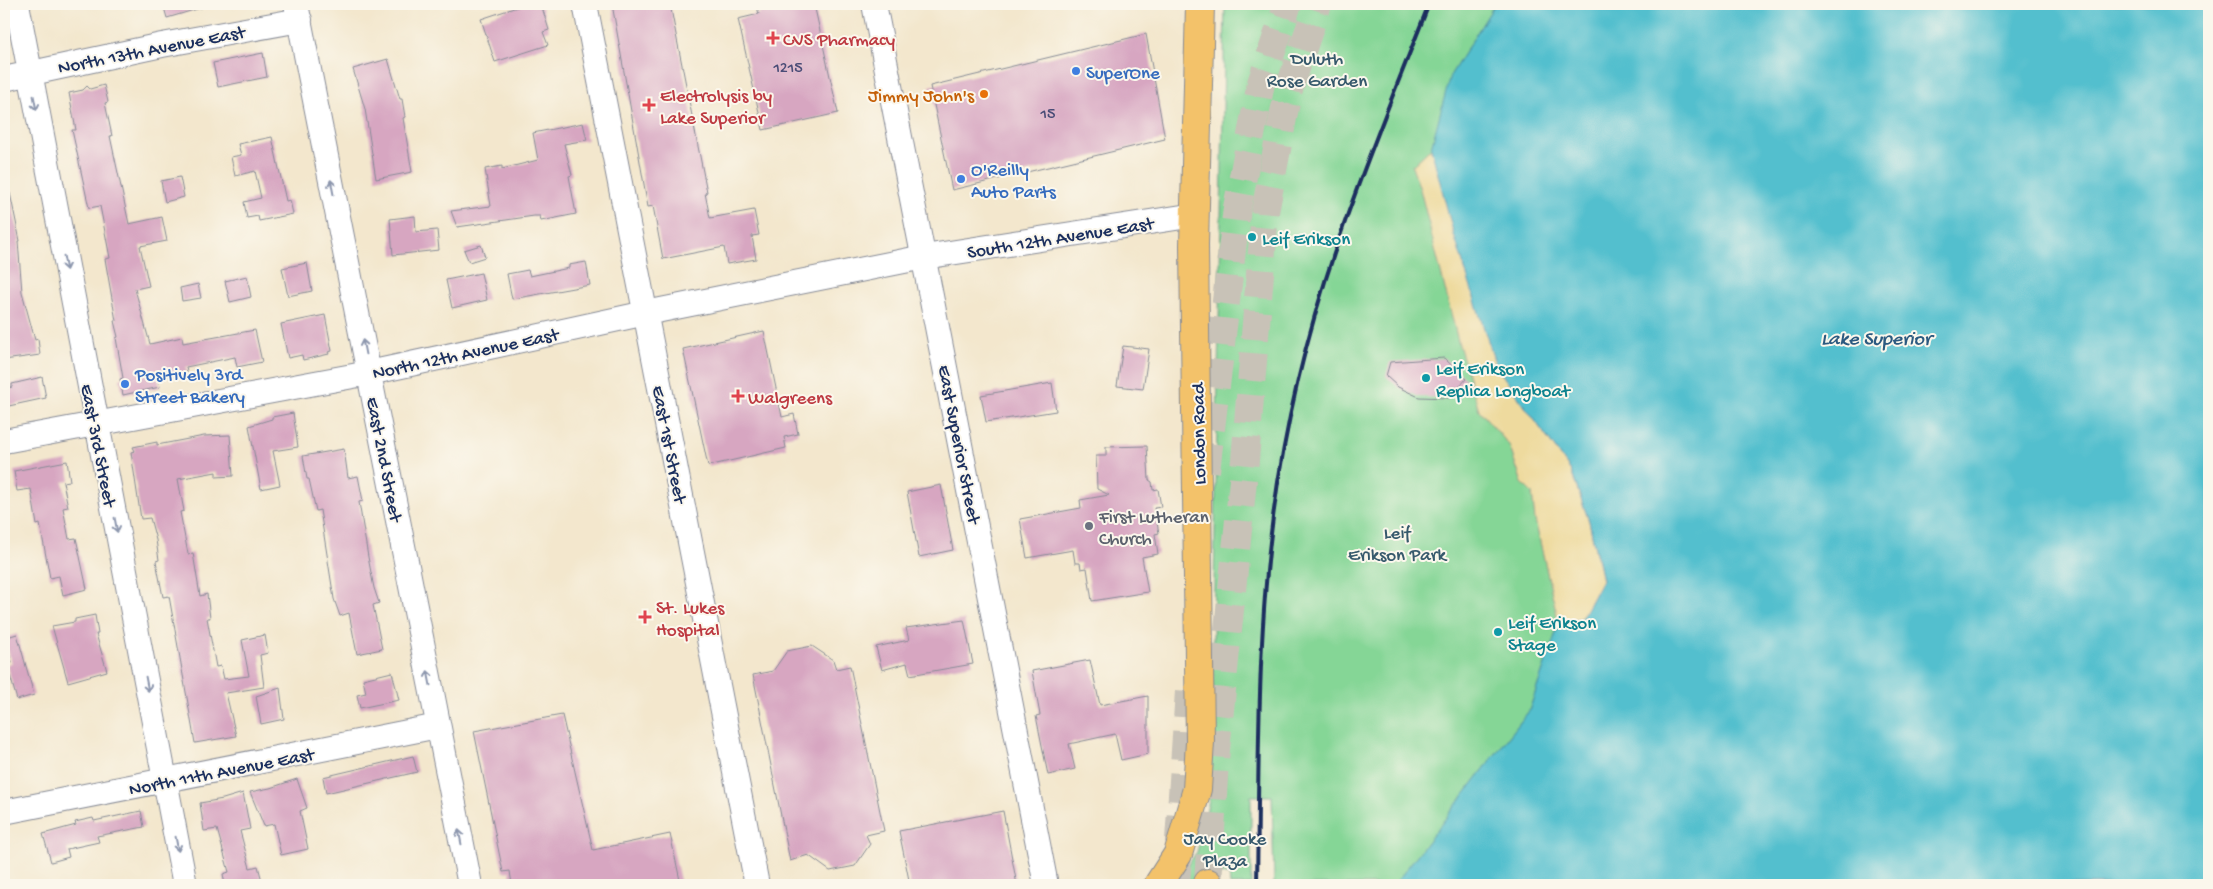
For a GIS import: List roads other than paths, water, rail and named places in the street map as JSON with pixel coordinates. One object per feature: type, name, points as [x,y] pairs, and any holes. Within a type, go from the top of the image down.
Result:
[{"type":"main road","name":"London Road","points":[[1158,885],[1181,846],[1197,789],[1200,742],[1195,215],[1200,4]]},
{"type":"street","name":"East 3rd Street","points":[[17,4],[185,885]]},
{"type":"street","name":"East 1st Street","points":[[585,4],[757,885]]},
{"type":"street","name":"East Superior Street","points":[[874,4],[1046,885]]},
{"type":"street","name":"North 13th Avenue East","points":[[4,79],[162,45],[298,12]]},
{"type":"street","name":"East 2nd Street","points":[[298,12],[470,885]]},
{"type":"street","name":"South 12th Avenue East","points":[[924,257],[1195,215]]},
{"type":"street","name":"North 12th Avenue East","points":[[4,441],[368,373],[646,313],[924,257]]},
{"type":"street","name":"North 11th Avenue East","points":[[4,812],[165,782],[438,726]]},
{"type":"water","name":"Lake Superior","points":[[1495,4],[2209,4],[2209,885],[1394,885],[1529,711],[1559,624],[1581,619],[1602,580],[1589,521],[1571,471],[1496,366],[1454,235],[1431,148],[1450,76]]},
{"type":"waterway","points":[[370,7],[385,4]]},
{"type":"tunnel","points":[[1206,471],[1237,208],[1261,83],[1288,4]]},
{"type":"tunnel","points":[[1208,883],[1215,760],[1245,460],[1265,212],[1288,92],[1318,4]]},
{"type":"tunnel","points":[[1176,885],[1189,691]]},
{"type":"railway","points":[[1257,885],[1261,655],[1273,517],[1284,447],[1307,343],[1327,275],[1359,182],[1429,4]]},
{"type":"place","name":"CVS Pharmacy","points":[[773,38]]},
{"type":"place","name":"SuperOne","points":[[1076,71]]},
{"type":"place","name":"Jimmy John's","points":[[984,94]]},
{"type":"place","name":"Electrolysis by Lake Superior","points":[[649,105]]},
{"type":"place","name":"O'Reilly Auto Parts","points":[[961,179]]},
{"type":"place","name":"Leif Erikson","points":[[1252,237]]},
{"type":"place","name":"Leif Erikson Replica Longboat","points":[[1426,378]]},
{"type":"place","name":"Positively 3rd Street Bakery","points":[[125,384]]},
{"type":"place","name":"Walgreens","points":[[738,396]]},
{"type":"place","name":"First Lutheran Church","points":[[1089,526]]},
{"type":"place","name":"St. Lukes Hospital","points":[[645,617]]},
{"type":"place","name":"Leif Erikson Stage","points":[[1498,632]]},
{"type":"park label","name":"Duluth Rose Garden","points":[[1317,68]]},
{"type":"park label","name":"Leif Erikson Park","points":[[1397,542]]},
{"type":"park label","name":"Jay Cooke Plaza","points":[[1225,848]]}]
